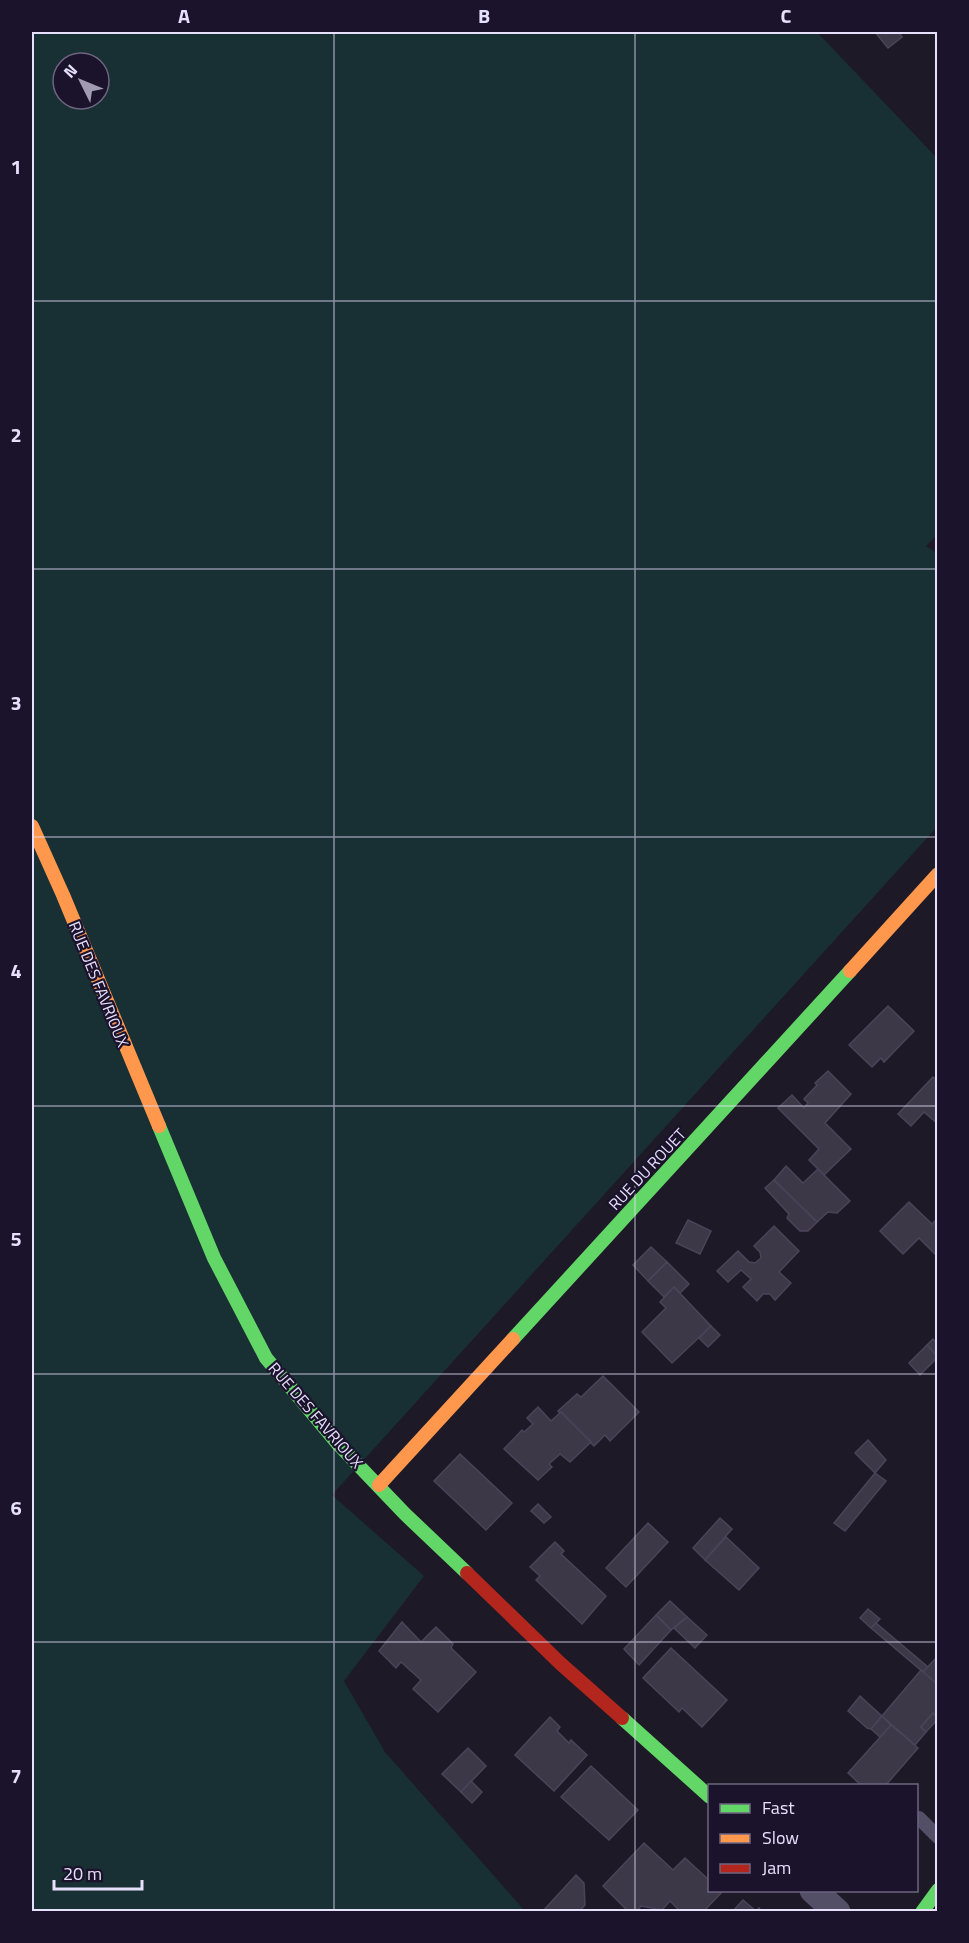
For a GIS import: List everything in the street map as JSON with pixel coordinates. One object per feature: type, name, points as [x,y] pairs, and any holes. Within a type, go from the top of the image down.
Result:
[{"type":"street","name":"RUE DES FAVRIOUX","points":[[32,826],[214,1258],[266,1358],[338,1444],[405,1514],[561,1664],[708,1795]]},
{"type":"street","name":"RUE DU ROUET","points":[[378,1485],[938,874]]},
{"type":"street","points":[[922,1911],[938,1890]]},
{"type":"street","points":[[815,1892],[837,1911]]},
{"type":"lane","points":[[919,1818],[938,1837]]},
{"type":"green space","points":[[32,32],[817,32],[937,158],[938,534],[926,546],[938,554],[937,827],[332,1495],[424,1576],[344,1681],[385,1752],[525,1911],[32,1911]]},
{"type":"building","points":[[875,32],[903,32],[900,34],[902,37],[888,48]]},
{"type":"building","points":[[888,1006],[914,1031],[884,1062],[881,1058],[872,1067],[849,1045]]},
{"type":"building","points":[[828,1071],[851,1094],[825,1123],[851,1149],[824,1175],[809,1160],[819,1149],[778,1108],[792,1095],[804,1108],[808,1103],[804,1099],[817,1085],[815,1083]]},
{"type":"building","points":[[933,1077],[938,1081],[938,1124],[924,1112],[911,1126],[898,1114]]},
{"type":"building","points":[[786,1166],[803,1183],[818,1169],[850,1201],[837,1213],[828,1212],[817,1222],[774,1180]]},
{"type":"building","points":[[774,1180],[817,1222],[808,1231],[800,1231],[787,1218],[789,1214],[765,1188]]},
{"type":"building","points":[[909,1202],[932,1224],[938,1218],[938,1257],[919,1238],[903,1254],[880,1231]]},
{"type":"building","points":[[688,1220],[711,1231],[700,1254],[676,1243]]},
{"type":"building","points":[[774,1226],[799,1251],[779,1272],[791,1283],[775,1300],[770,1294],[763,1294],[757,1301],[743,1287],[751,1279],[741,1270],[728,1282],[717,1271],[738,1251],[749,1262],[755,1263],[761,1258],[760,1252],[754,1246]]},
{"type":"building","points":[[651,1247],[667,1262],[648,1281],[633,1265]]},
{"type":"building","points":[[667,1262],[689,1284],[680,1293],[674,1287],[664,1297],[648,1281]]},
{"type":"building","points":[[674,1287],[711,1326],[672,1363],[642,1332],[666,1308],[660,1302]]},
{"type":"building","points":[[711,1326],[720,1335],[708,1347],[699,1338]]},
{"type":"building","points":[[933,1339],[938,1344],[938,1357],[927,1345]]},
{"type":"building","points":[[927,1345],[938,1357],[920,1375],[909,1363]]},
{"type":"building","points":[[603,1376],[639,1412],[610,1441],[605,1435],[594,1446],[558,1411],[577,1394],[581,1397]]},
{"type":"building","points":[[538,1407],[551,1421],[561,1412],[591,1442],[570,1462],[560,1454],[549,1464],[552,1467],[538,1480],[504,1449],[522,1430],[524,1432],[533,1424],[527,1418]]},
{"type":"building","points":[[868,1440],[886,1460],[875,1473],[855,1453]]},
{"type":"building","points":[[460,1454],[512,1503],[486,1530],[434,1481]]},
{"type":"building","points":[[875,1473],[886,1481],[845,1531],[834,1523]]},
{"type":"building","points":[[538,1504],[551,1517],[544,1523],[531,1511]]},
{"type":"building","points":[[720,1518],[732,1529],[705,1560],[693,1548]]},
{"type":"building","points":[[648,1523],[668,1542],[626,1587],[606,1568]]},
{"type":"building","points":[[726,1537],[759,1568],[739,1590],[705,1560]]},
{"type":"building","points":[[555,1542],[564,1551],[561,1554],[606,1596],[582,1624],[536,1580],[540,1576],[530,1567]]},
{"type":"building","points":[[670,1601],[687,1617],[671,1630],[656,1615]]},
{"type":"building","points":[[868,1609],[880,1619],[871,1628],[860,1618]]},
{"type":"building","points":[[656,1615],[671,1630],[639,1665],[624,1649]]},
{"type":"building","points":[[687,1617],[707,1635],[695,1648],[674,1628]]},
{"type":"building","points":[[402,1622],[421,1642],[436,1627],[453,1644],[451,1648],[476,1672],[438,1712],[413,1689],[421,1680],[401,1662],[396,1668],[379,1651]]},
{"type":"building","points":[[876,1623],[928,1667],[923,1672],[871,1628]]},
{"type":"building","points":[[671,1648],[727,1700],[702,1727],[682,1708],[679,1712],[643,1678]]},
{"type":"building","points":[[938,1656],[938,1685],[923,1672]]},
{"type":"building","points":[[921,1670],[938,1685],[938,1717],[933,1713],[921,1727],[926,1732],[915,1745],[882,1716]]},
{"type":"building","points":[[860,1696],[882,1716],[871,1729],[848,1711]]},
{"type":"building","points":[[933,1713],[938,1719],[926,1732],[921,1727]]},
{"type":"building","points":[[882,1716],[891,1725],[880,1737],[871,1729]]},
{"type":"building","points":[[550,1717],[560,1727],[557,1731],[569,1743],[571,1740],[587,1755],[554,1791],[515,1755]]},
{"type":"building","points":[[891,1725],[918,1748],[887,1784],[860,1784],[848,1773]]},
{"type":"building","points":[[468,1748],[486,1766],[461,1792],[442,1774]]},
{"type":"building","points":[[591,1766],[638,1810],[609,1840],[561,1797]]},
{"type":"building","points":[[471,1781],[482,1792],[472,1803],[461,1792]]},
{"type":"building","points":[[644,1843],[673,1870],[685,1858],[708,1879],[708,1892],[722,1892],[703,1912],[681,1912],[670,1901],[662,1910],[641,1906],[636,1912],[629,1912],[603,1886]]},
{"type":"building","points":[[576,1875],[584,1883],[585,1905],[579,1912],[542,1912]]},
{"type":"building","points":[[743,1900],[756,1911],[759,1908],[762,1912],[732,1912]]},
{"type":"traffic: fast","points":[[513,1339],[850,971]]},
{"type":"traffic: fast","points":[[159,1126],[214,1258],[266,1358],[338,1444],[405,1514],[467,1573]]},
{"type":"traffic: fast","points":[[622,1718],[708,1795]]},
{"type":"traffic: fast","points":[[922,1912],[938,1890]]},
{"type":"traffic: slow","points":[[32,826],[159,1126]]},
{"type":"traffic: slow","points":[[850,971],[938,874]]},
{"type":"traffic: slow","points":[[379,1485],[513,1339]]},
{"type":"traffic: jam","points":[[467,1573],[561,1664],[622,1718]]}]
